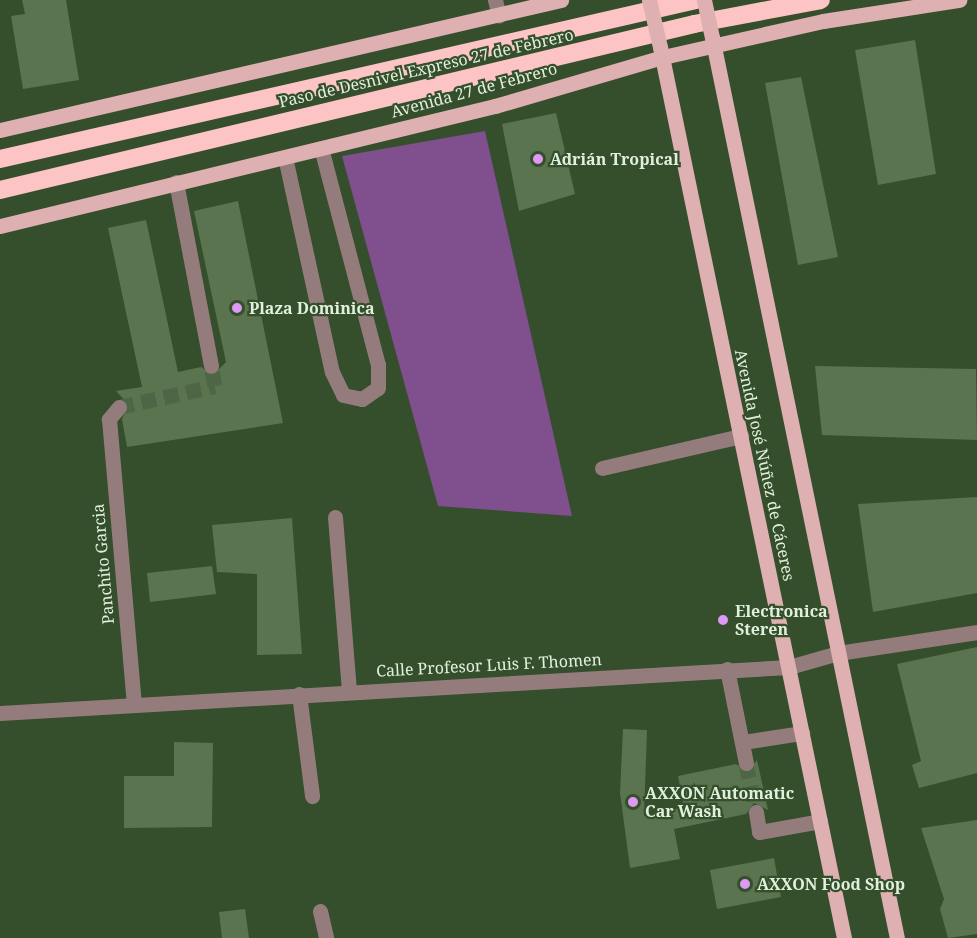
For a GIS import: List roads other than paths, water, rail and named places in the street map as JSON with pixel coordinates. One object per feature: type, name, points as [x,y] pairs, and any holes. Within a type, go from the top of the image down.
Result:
[{"type":"highway","name":"Paso de Desnivel Expreso 27 de Febrero","points":[[0,158],[696,0]]},
{"type":"highway","name":"Paso de Desnivel Expreso 27 de Febrero","points":[[41,180],[694,24],[821,0]]},
{"type":"highway","points":[[0,190],[41,180]]},
{"type":"highway","points":[[0,196],[41,180]]},
{"type":"main road","points":[[0,130],[499,15],[542,2],[561,0]]},
{"type":"main road","name":"Avenida José Núñez de Cáceres","points":[[649,0],[662,52],[844,938]]},
{"type":"main road","name":"Avenida José Núñez de Cáceres","points":[[704,0],[897,938]]},
{"type":"main road","name":"Avenida 27 de Febrero","points":[[0,226],[321,148],[662,52],[823,21],[959,0]]},
{"type":"street","points":[[495,0],[499,15]]},
{"type":"street","points":[[285,157],[332,372],[343,395],[362,399],[378,388],[378,365],[321,148]]},
{"type":"street","points":[[176,182],[211,366]]},
{"type":"street","name":"Panchito Garcia","points":[[119,407],[109,419],[134,705]]},
{"type":"street","points":[[602,468],[741,436]]},
{"type":"street","points":[[335,517],[349,691]]},
{"type":"street","name":"Calle Profesor Luis F. Thomen","points":[[0,713],[789,667],[838,652],[977,632]]},
{"type":"street","points":[[727,669],[746,762]]},
{"type":"street","points":[[299,694],[312,796]]},
{"type":"street","points":[[743,742],[802,733]]},
{"type":"street","points":[[756,812],[759,832],[820,821]]},
{"type":"street","points":[[320,911],[326,938]]},
{"type":"tunnel","points":[[119,407],[215,386],[211,366]]},
{"type":"tunnel","points":[[746,763],[756,812]]},
{"type":"place","name":"Adrián Tropical","points":[[538,159]]},
{"type":"place","name":"Plaza Dominica","points":[[237,308]]},
{"type":"place","name":"Electronica Steren","points":[[723,620]]},
{"type":"place","name":"AXXON Automatic Car Wash","points":[[633,802]]},
{"type":"place","name":"AXXON Food Shop","points":[[745,884]]}]
